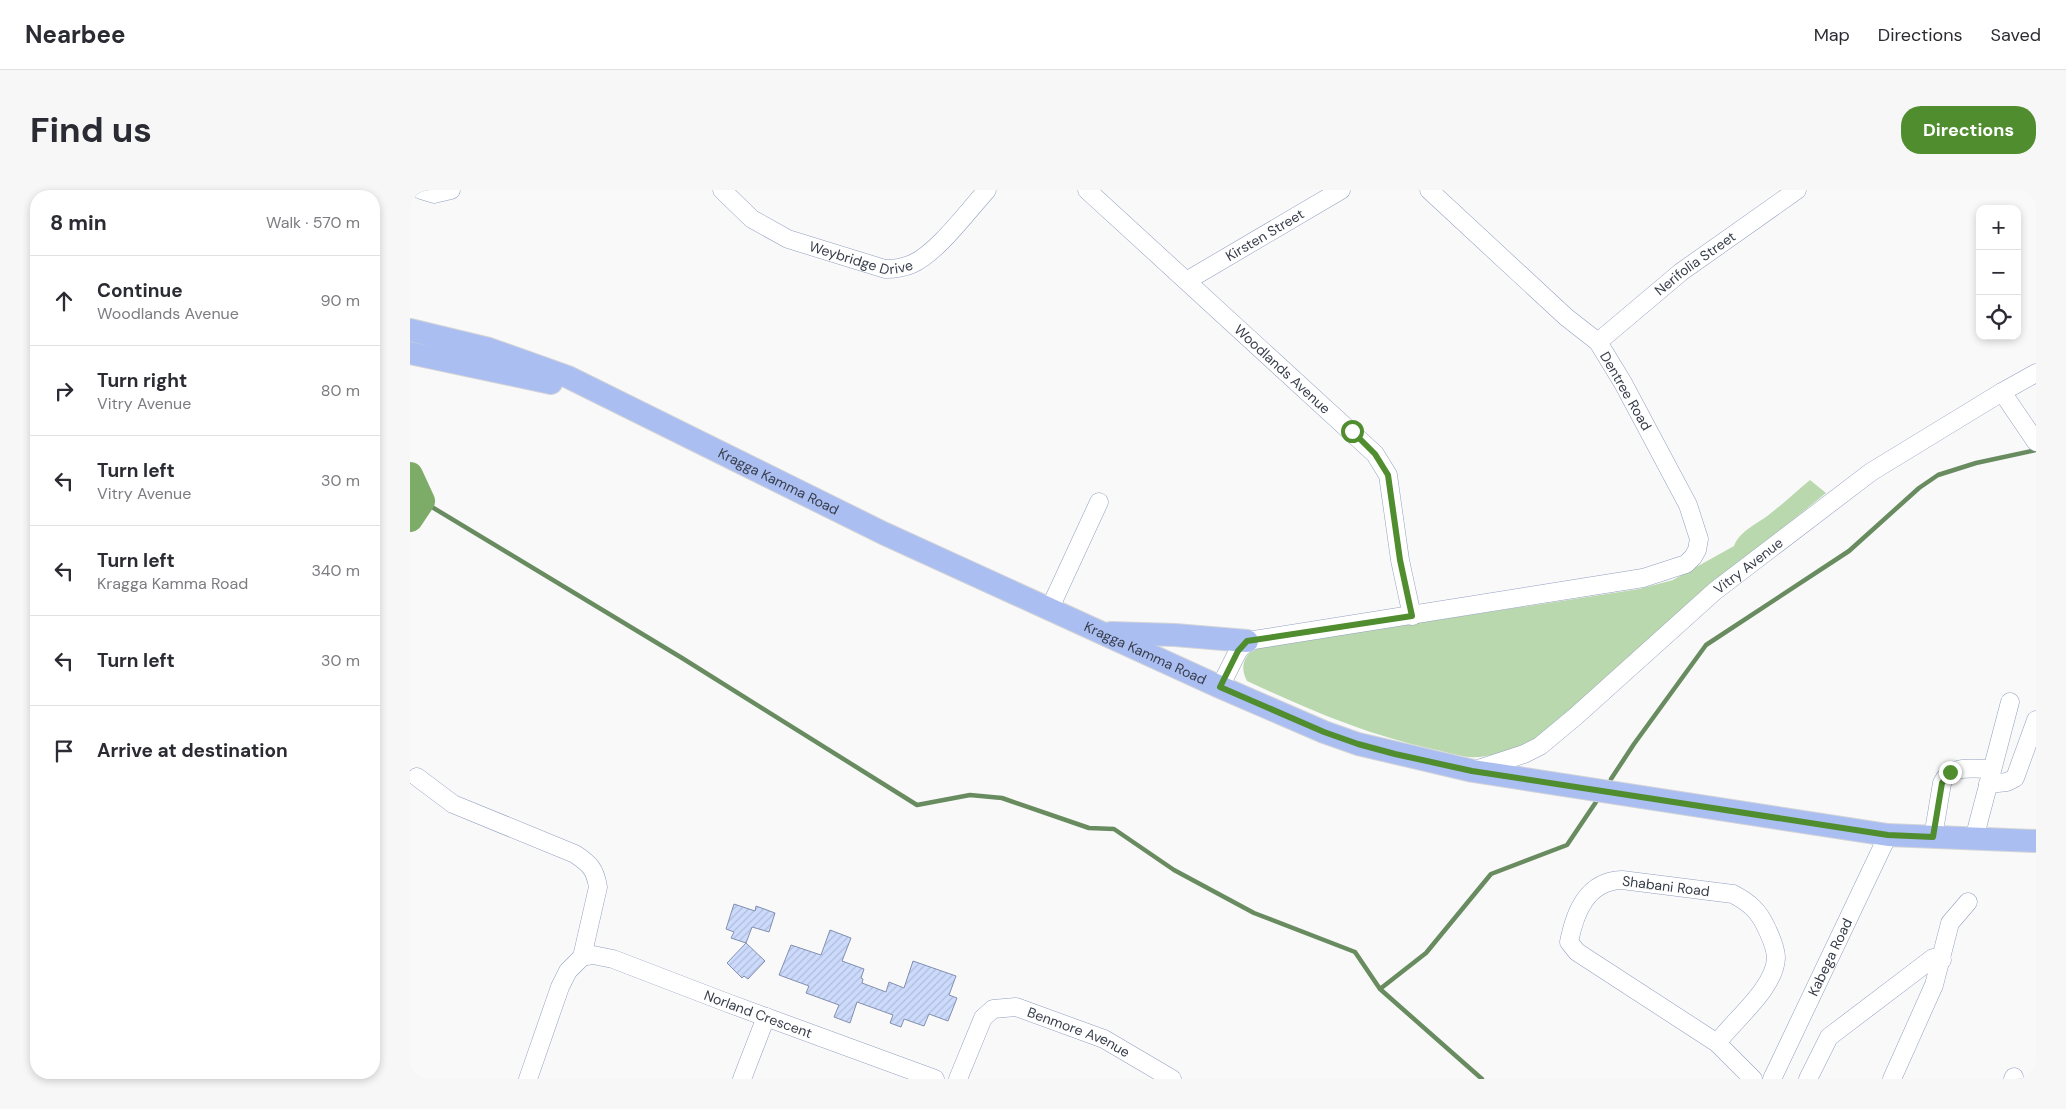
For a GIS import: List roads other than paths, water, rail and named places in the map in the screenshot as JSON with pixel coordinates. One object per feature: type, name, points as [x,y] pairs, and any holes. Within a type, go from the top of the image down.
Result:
[{"type":"main road","name":"Kragga Kamma Road","points":[[410,330],[489,349],[568,376],[883,533],[1220,687],[1358,744],[1472,771],[1888,835],[2036,841]]},
{"type":"main road","name":"Kragga Kamma Road","points":[[410,353],[548,382],[615,400]]},
{"type":"main road","points":[[1100,632],[1175,635],[1247,641]]},
{"type":"street","points":[[421,190],[434,194],[451,190]]},
{"type":"street","name":"Weybridge Drive","points":[[722,190],[752,219],[788,239],[885,269],[899,268],[912,264],[929,254],[987,190]]},
{"type":"street","name":"Woodlands Avenue","points":[[1088,190],[1352,431],[1383,464],[1388,475],[1400,560],[1412,616]]},
{"type":"street","name":"Kirsten Street","points":[[1188,280],[1341,190]]},
{"type":"street","name":"Dentree Road","points":[[1412,616],[1643,578],[1686,564],[1697,550],[1699,539],[1688,505],[1623,383],[1598,342],[1566,317],[1429,190]]},
{"type":"street","name":"Nerifolia Street","points":[[1598,342],[1687,267],[1798,190]]},
{"type":"street","name":"Vitry Avenue","points":[[1472,771],[1524,754],[1540,746],[1722,585],[1870,472],[2002,392],[2036,374]]},
{"type":"street","points":[[2002,392],[2036,442]]},
{"type":"street","points":[[1050,608],[1098,502]]},
{"type":"street","points":[[1220,687],[1238,651],[1247,641],[1412,616]]},
{"type":"street","points":[[1974,838],[2010,702]]},
{"type":"street","points":[[1933,837],[1942,783],[1945,776],[1957,769],[1990,776],[2007,782],[2014,778],[2036,720]]},
{"type":"street","points":[[417,777],[453,804],[575,854],[589,864],[596,876],[598,887],[582,957],[568,970],[560,987],[528,1079]]},
{"type":"street","name":"Kabega Road","points":[[1772,1079],[1888,835]]},
{"type":"street","name":"Shabani Road","points":[[1717,1042],[1753,1003],[1774,968],[1776,957],[1774,945],[1756,910],[1747,901],[1733,894],[1622,880],[1610,880],[1593,890],[1575,920],[1569,942],[1576,952],[1717,1042],[1753,1079]]},
{"type":"street","points":[[1892,1079],[1934,984],[1942,960],[1950,923],[1968,902]]},
{"type":"street","name":"Norland Crescent","points":[[582,957],[593,955],[613,959],[935,1079]]},
{"type":"street","points":[[1808,1079],[1829,1037],[1933,958],[1942,960]]},
{"type":"street","name":"Benmore Avenue","points":[[958,1079],[983,1018],[993,1009],[1016,1006],[1104,1039],[1172,1079]]},
{"type":"street","points":[[742,1079],[766,1017]]},
{"type":"waterway","points":[[1611,779],[1706,645],[1849,551],[1919,488],[1938,475],[1976,463],[2036,450]]},
{"type":"waterway","points":[[410,475],[422,501],[410,519]]},
{"type":"waterway","points":[[422,501],[682,658],[917,805],[970,795],[1002,798],[1089,828],[1114,829],[1174,870],[1254,913],[1355,952],[1380,989],[1482,1079]]},
{"type":"waterway","points":[[1380,989],[1426,953],[1491,874],[1567,845],[1596,802]]}]
